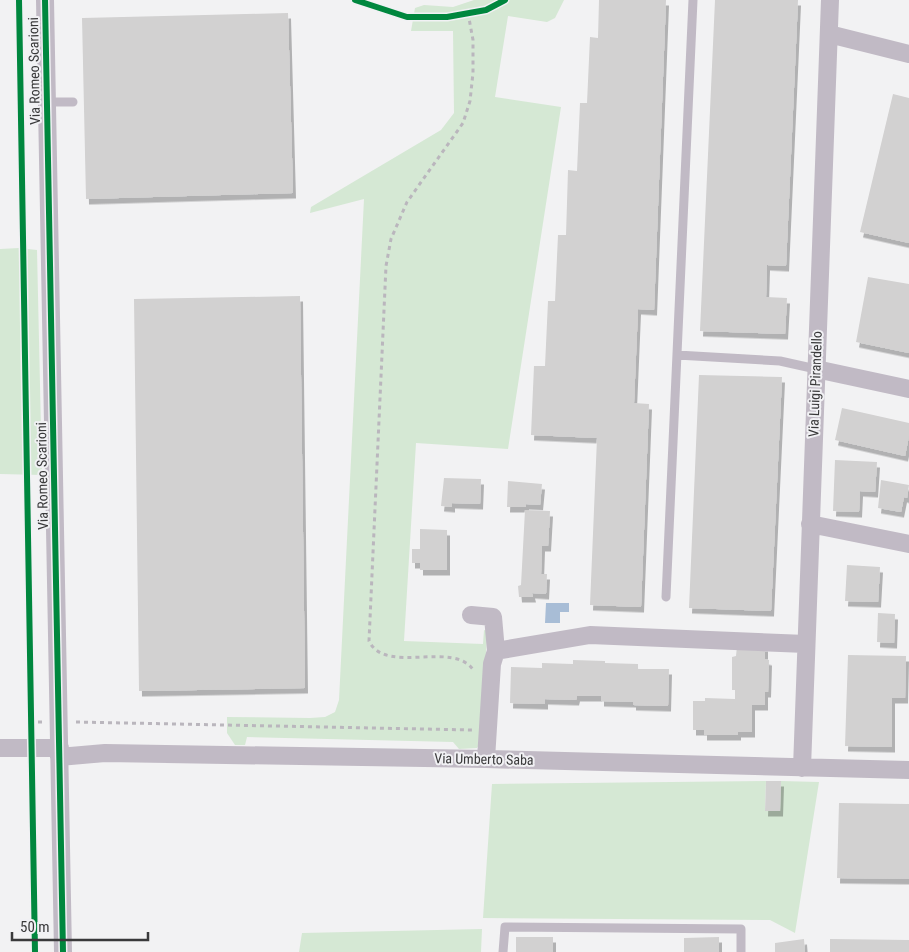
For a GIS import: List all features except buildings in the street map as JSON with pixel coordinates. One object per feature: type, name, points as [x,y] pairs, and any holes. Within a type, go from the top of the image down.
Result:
[{"type":"street","name":"Via Romeo Scarioni","points":[[46,0],[63,952]]},
{"type":"street","name":"Via Luigi Pirandello","points":[[802,768],[830,0]]},
{"type":"street","points":[[829,34],[909,54]]},
{"type":"street","points":[[816,369],[909,389]]},
{"type":"street","points":[[810,524],[909,544]]},
{"type":"street","points":[[471,615],[494,617],[496,651],[479,731],[478,759]]},
{"type":"street","points":[[496,651],[590,635],[806,644]]},
{"type":"street","name":"Via Umberto Saba","points":[[0,748],[31,748],[60,752],[105,754],[478,759],[909,770]]},
{"type":"lane","points":[[666,596],[693,0]]},
{"type":"lane","points":[[47,102],[73,102]]},
{"type":"lane","points":[[677,355],[780,361],[816,369]]},
{"type":"lane","points":[[504,952],[505,927],[741,929],[741,952]]},
{"type":"path","points":[[473,678],[474,670],[462,661],[451,658],[386,656],[373,650],[369,641],[386,266],[391,239],[407,202],[463,123],[470,101],[473,73],[473,40],[465,14],[477,11]]},
{"type":"path","points":[[30,712],[31,748]]},
{"type":"path","points":[[472,721],[479,731],[478,759]]},
{"type":"path","points":[[30,722],[479,731]]},
{"type":"green space","points":[[474,0],[564,0],[555,18],[547,22],[508,16],[495,97],[561,107],[508,449],[416,443],[404,641],[483,644],[484,630],[487,631],[482,740],[477,748],[459,749],[453,742],[247,737],[245,745],[235,745],[227,733],[227,717],[325,717],[335,712],[339,700],[364,199],[310,213],[311,207],[441,130],[454,113],[453,31],[411,31],[415,8],[424,5],[453,7]]},
{"type":"green space","points":[[19,248],[37,250],[42,475],[0,474],[0,249]]},
{"type":"green space","points":[[766,781],[765,810],[780,811],[781,781],[819,782],[795,933],[770,920],[483,918],[492,784]]},
{"type":"green space","points":[[482,929],[481,952],[299,952],[302,933]]},
{"type":"water","points":[[546,603],[569,603],[569,612],[560,612],[560,623],[545,623]]},
{"type":"cycle path","points":[[19,0],[35,952]]},
{"type":"cycle path","points":[[45,0],[63,952]]},
{"type":"cycle path","points":[[355,0],[407,17],[447,17],[486,10],[505,0]]}]
